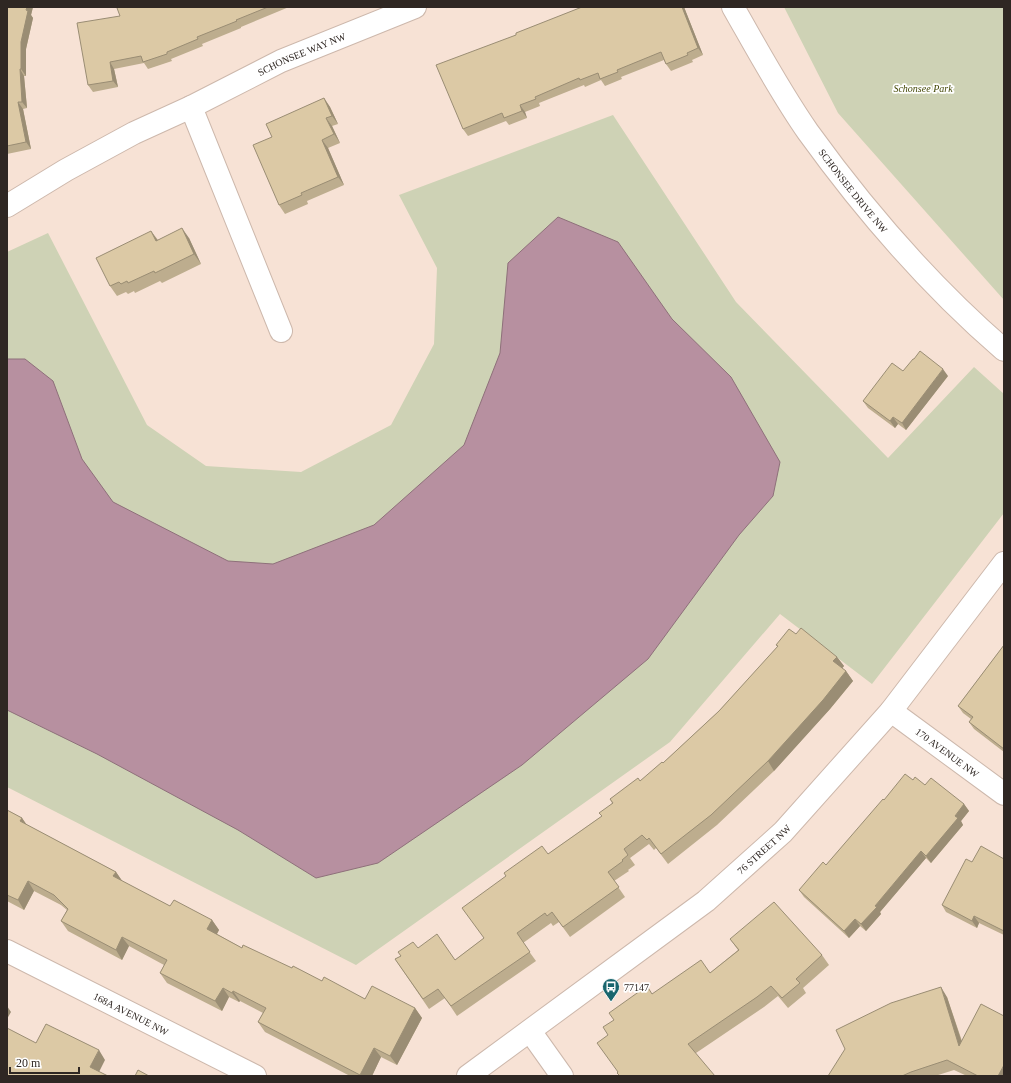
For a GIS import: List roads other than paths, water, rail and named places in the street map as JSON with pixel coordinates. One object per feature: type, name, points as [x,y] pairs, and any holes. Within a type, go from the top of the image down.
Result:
[{"type":"street","name":"SCHONSEE WAY NW","points":[[7,206],[66,170],[134,133],[191,107],[282,60],[415,7]]},
{"type":"street","name":"SCHONSEE DRIVE NW","points":[[733,7],[766,65],[807,131],[857,197],[951,301],[1004,350]]},
{"type":"street","points":[[191,107],[281,331]]},
{"type":"street","name":"76 STREET NW","points":[[468,1076],[706,901],[783,832],[891,711],[1004,563]]},
{"type":"street","name":"170 AVENUE NW","points":[[891,711],[1004,794]]},
{"type":"street","name":"168A AVENUE NW","points":[[7,951],[255,1076]]},
{"type":"street","points":[[530,1031],[562,1076]]},
{"type":"place","name":"77147","points":[[611,1002]]},
{"type":"park label","name":"Schonsee Park","points":[[923,88]]}]
